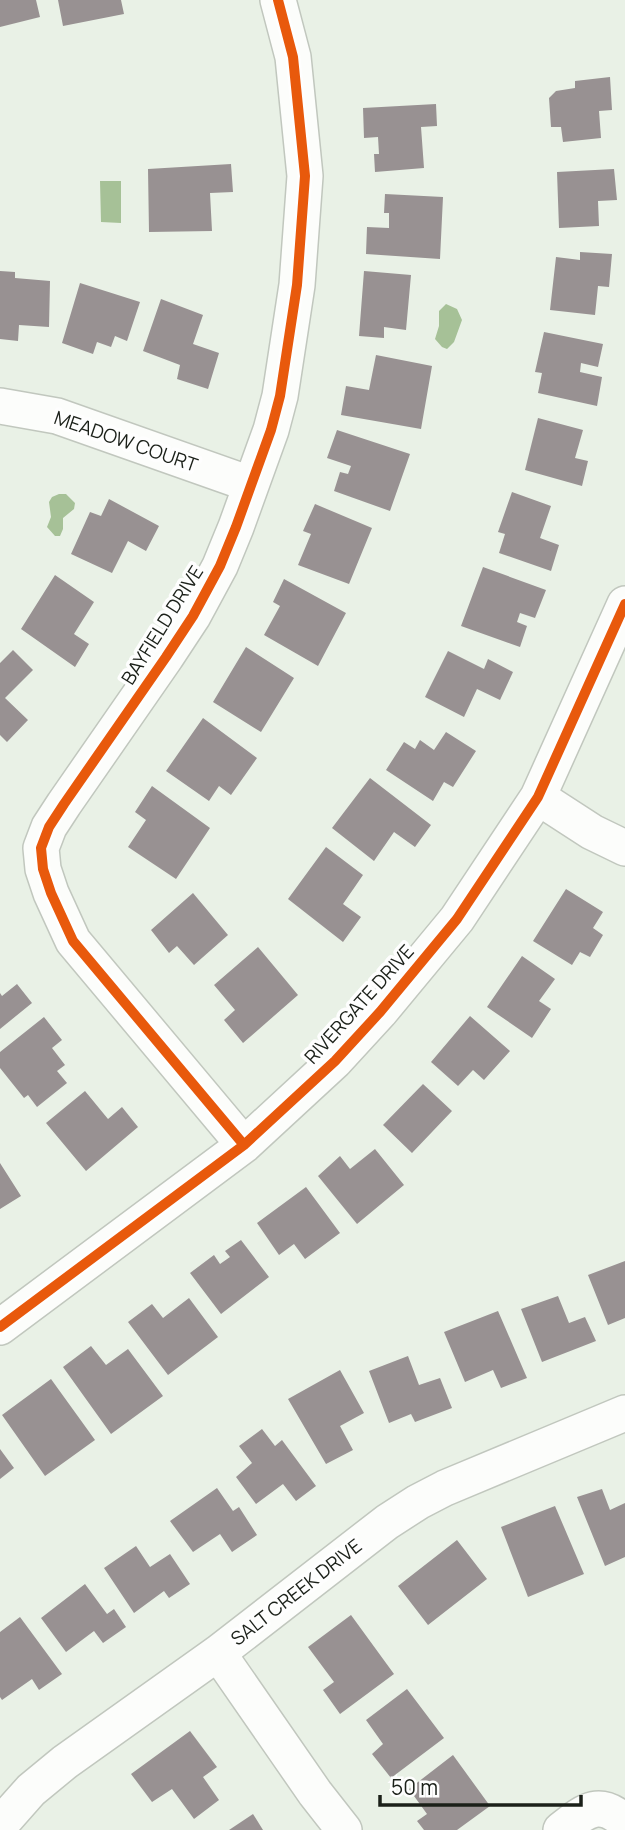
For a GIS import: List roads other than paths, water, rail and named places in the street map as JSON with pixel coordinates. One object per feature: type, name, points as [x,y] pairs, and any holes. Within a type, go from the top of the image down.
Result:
[{"type":"street","name":"BAYFIELD DRIVE","points":[[244,1145],[73,942],[43,869],[41,848],[64,804],[192,616],[220,566],[271,430],[289,349],[297,285],[304,176],[293,57],[278,0]]},
{"type":"street","name":"MEADOW COURT","points":[[0,406],[57,416],[250,484]]},
{"type":"street","name":"RIVERGATE DRIVE","points":[[0,1327],[244,1145],[335,1060],[380,1012],[457,919],[538,797],[625,604]]},
{"type":"street","points":[[538,797],[592,832],[625,848]]},
{"type":"street","name":"SALT CREEK DRIVE","points":[[0,1825],[31,1790],[65,1762],[218,1653],[387,1522],[445,1488],[625,1413]]},
{"type":"street","points":[[218,1653],[315,1793],[344,1830]]},
{"type":"street","points":[[561,1830],[594,1808],[609,1809],[625,1822]]}]
